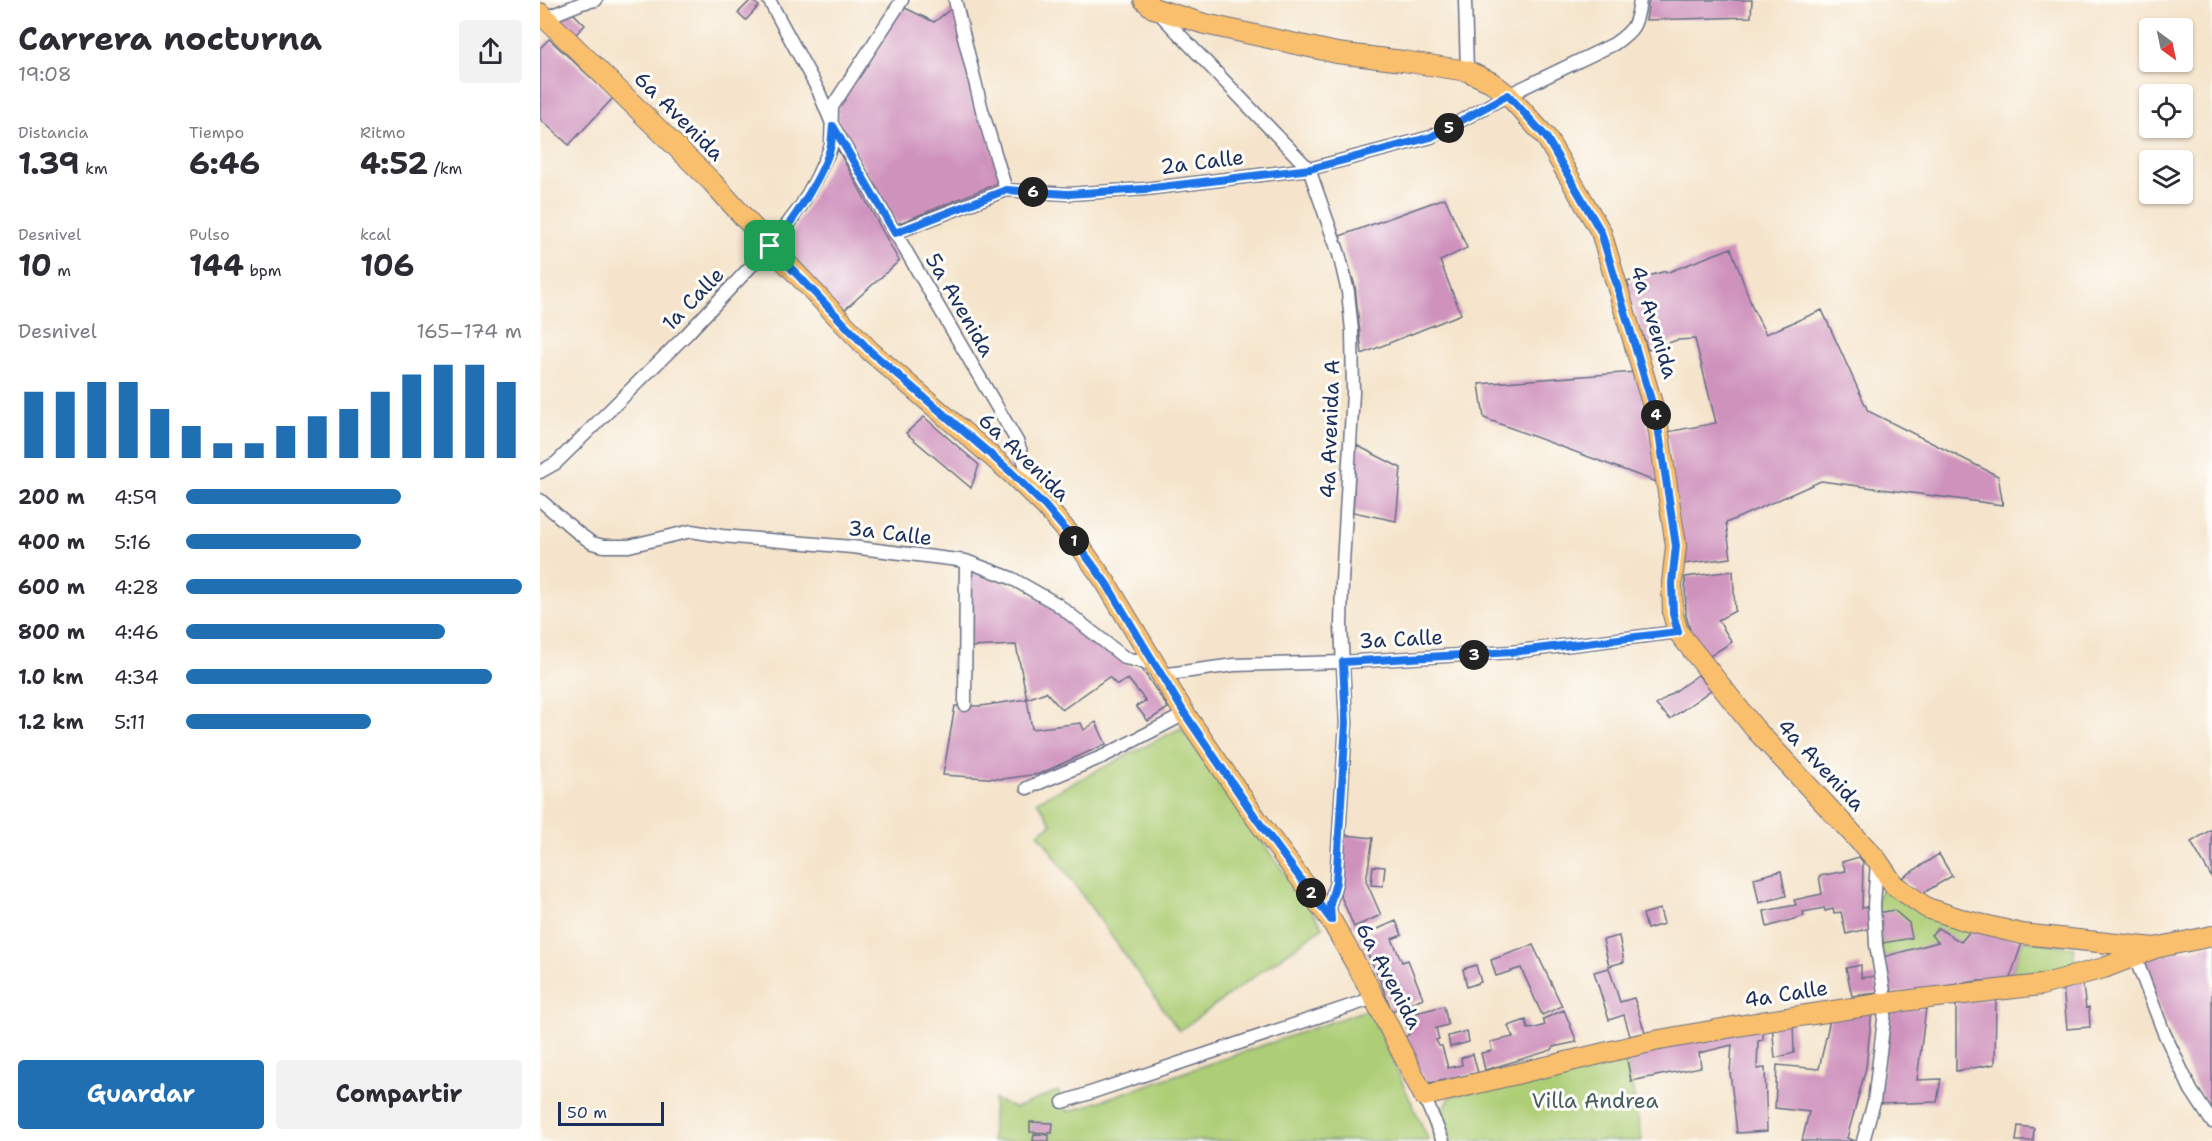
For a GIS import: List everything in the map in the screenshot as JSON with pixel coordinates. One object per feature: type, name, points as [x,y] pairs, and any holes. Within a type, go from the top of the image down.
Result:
[{"type":"main road","name":"4a Avenida","points":[[1149,4],[1205,24],[1337,53],[1467,71],[1491,82],[1508,95],[1546,137],[1601,232],[1657,420],[1676,546],[1673,614],[1678,632],[1755,729],[1877,860],[1894,885],[1927,908],[2022,934],[2155,948],[2212,936]]},
{"type":"main road","name":"6a Avenida","points":[[543,15],[705,174],[870,351],[1011,472],[1045,506],[1078,545],[1106,583],[1185,714],[1258,821],[1331,920],[1424,1096]]},
{"type":"main road","name":"4a Calle","points":[[1424,1096],[1654,1041],[1886,1003],[2041,985],[2104,968],[2155,948]]},
{"type":"street","points":[[543,15],[596,0]]},
{"type":"street","name":"5a Avenida","points":[[769,0],[818,90],[833,126],[1018,443],[1030,479],[1045,506]]},
{"type":"street","name":"1a Calle","points":[[540,472],[556,463],[687,334],[770,246],[801,206],[818,177],[831,146],[832,107],[902,0]]},
{"type":"street","points":[[955,0],[982,110],[1006,190]]},
{"type":"street","points":[[1465,0],[1467,71]]},
{"type":"street","name":"2a Calle","points":[[895,233],[1006,190],[1068,194],[1145,189],[1310,169],[1431,137],[1508,95],[1614,44],[1629,33],[1638,20],[1640,0]]},
{"type":"street","name":"4a Avenida A","points":[[1149,4],[1310,169],[1339,254],[1348,292],[1352,332],[1353,393],[1342,581],[1346,723],[1336,882],[1330,904],[1331,920]]},
{"type":"street","name":"3a Calle","points":[[540,500],[592,543],[604,546],[629,546],[691,531],[966,561],[1011,578],[1057,604],[1125,658],[1158,670],[1512,652],[1678,632]]},
{"type":"street","points":[[964,705],[966,561]]},
{"type":"street","points":[[1028,788],[1104,756],[1185,714]]},
{"type":"street","points":[[1863,1141],[1874,1102],[1886,1003],[1876,945],[1874,905],[1877,860]]},
{"type":"street","points":[[2135,957],[2164,1033],[2191,1090],[2212,1122]]},
{"type":"street","points":[[1063,1102],[1374,998]]},
{"type":"street","name":"6a Avenida","points":[[1424,1096],[1443,1141]]},
{"type":"green space","points":[[1181,728],[1323,927],[1179,1031],[1038,833],[1052,824],[1037,801]]},
{"type":"green space","points":[[1883,887],[1983,934],[1963,966],[1904,952],[1883,957],[1876,900]]},
{"type":"green space","points":[[2023,940],[2073,947],[2076,969],[2009,981]]},
{"type":"green space","points":[[1369,1009],[1429,1141],[992,1141],[994,1099],[1015,1108],[1058,1091],[1068,1112]]},
{"type":"green space","name":"Villa Andrea","points":[[1626,1054],[1642,1141],[1449,1141],[1438,1116],[1452,1095]]},
{"type":"building","points":[[751,0],[759,6],[746,20],[738,13]]},
{"type":"building","points":[[1649,0],[1752,0],[1751,17],[1646,20]]},
{"type":"building","points":[[899,5],[934,22],[952,8],[1001,182],[897,224],[838,123],[838,107]]},
{"type":"building","points":[[572,12],[585,25],[574,36],[555,18]]},
{"type":"building","points":[[549,39],[613,98],[569,145],[540,119],[540,48]]},
{"type":"building","points":[[838,150],[899,261],[841,313],[786,256],[785,246]]},
{"type":"building","points":[[1445,198],[1467,248],[1440,261],[1461,314],[1362,354],[1355,286],[1340,236]]},
{"type":"building","points":[[1731,248],[1753,309],[1766,334],[1822,310],[1868,411],[1998,476],[2003,505],[1821,481],[1726,523],[1731,558],[1683,564],[1667,432],[1716,423],[1695,339],[1677,340],[1648,350],[1626,288],[1629,287],[1627,282],[1666,271],[1666,273]]},
{"type":"building","points":[[1636,372],[1659,483],[1484,418],[1479,384]]},
{"type":"building","points":[[924,417],[979,465],[971,488],[906,433]]},
{"type":"building","points":[[1356,445],[1401,468],[1396,521],[1353,512]]},
{"type":"building","points":[[969,568],[1042,601],[1126,664],[1142,669],[1168,708],[1148,721],[1136,706],[1146,701],[1128,679],[1117,685],[1109,677],[1062,710],[1046,692],[1027,699],[1016,645],[969,647]]},
{"type":"building","points":[[1733,571],[1735,611],[1718,620],[1732,642],[1707,658],[1691,634],[1686,615],[1685,577]]},
{"type":"building","points":[[1698,675],[1711,690],[1670,719],[1656,705]]},
{"type":"building","points":[[1027,699],[1032,729],[1081,723],[1084,730],[1096,722],[1106,744],[1039,774],[1002,779],[943,775],[955,706],[981,706]]},
{"type":"building","points":[[2212,829],[2212,878],[2191,842]]},
{"type":"building","points":[[1345,835],[1373,838],[1366,881],[1381,915],[1354,927],[1340,894]]},
{"type":"building","points":[[1939,854],[1952,876],[1920,895],[1902,878]]},
{"type":"building","points":[[1859,857],[1863,862],[1862,908],[1867,907],[1872,928],[1846,934],[1841,912],[1834,913],[1833,909],[1825,911],[1824,908],[1803,912],[1804,916],[1767,927],[1764,911],[1796,905],[1794,900],[1822,894],[1819,876],[1846,871],[1842,862]]},
{"type":"building","points":[[1373,866],[1385,867],[1383,886],[1371,885]]},
{"type":"building","points":[[1781,871],[1786,896],[1759,903],[1754,878]]},
{"type":"building","points":[[1660,909],[1664,924],[1647,929],[1643,914]]},
{"type":"building","points":[[1894,910],[1909,923],[1912,938],[1883,943],[1877,913]]},
{"type":"building","points":[[1396,921],[1402,935],[1392,939],[1402,962],[1408,960],[1423,998],[1392,1011],[1359,937]]},
{"type":"building","points":[[1938,928],[1961,942],[1971,930],[2023,940],[2009,981],[1978,981],[1892,994],[1883,957],[1938,942],[1931,935]]},
{"type":"building","points":[[1619,936],[1624,962],[1609,966],[1603,940]]},
{"type":"building","points":[[2212,944],[2212,1112],[2197,1088],[2162,1013],[2141,959]]},
{"type":"building","points":[[1533,945],[1562,1006],[1542,1015],[1521,968],[1496,976],[1491,960]]},
{"type":"building","points":[[1476,965],[1481,982],[1467,987],[1463,969]]},
{"type":"building","points":[[1861,965],[1861,978],[1875,976],[1878,993],[1852,996],[1846,968]]},
{"type":"building","points":[[1609,968],[1620,1002],[1634,998],[1645,1033],[1630,1036],[1624,1015],[1609,1020],[1594,972]]},
{"type":"building","points":[[2082,980],[2086,1008],[2089,1007],[2090,1027],[2067,1029],[2063,984]]},
{"type":"building","points":[[1996,998],[1995,1064],[1956,1071],[1956,1002]]},
{"type":"building","points":[[1444,1006],[1448,1025],[1436,1028],[1439,1039],[1436,1040],[1439,1046],[1442,1046],[1448,1068],[1462,1065],[1461,1058],[1473,1054],[1478,1073],[1430,1083],[1425,1080],[1400,1038],[1409,1035],[1403,1016]]},
{"type":"building","points":[[1926,1008],[1917,1080],[1941,1079],[1937,1102],[1878,1104],[1892,1010]]},
{"type":"building","points":[[1564,1010],[1577,1042],[1553,1047],[1552,1050],[1485,1070],[1481,1053],[1492,1051],[1490,1042],[1513,1037],[1508,1026],[1526,1020],[1528,1029],[1536,1028],[1545,1025],[1543,1019]]},
{"type":"building","points":[[1872,1011],[1866,1068],[1847,1138],[1855,1141],[1802,1141],[1809,1112],[1775,1108],[1777,1065],[1819,1069],[1830,1019]]},
{"type":"building","points":[[1793,1021],[1794,1053],[1775,1058],[1772,1024]]},
{"type":"building","points":[[1763,1025],[1763,1040],[1758,1041],[1757,1069],[1765,1068],[1767,1131],[1737,1133],[1730,1072],[1732,1045],[1699,1053],[1701,1067],[1631,1081],[1626,1054]]},
{"type":"building","points":[[1467,1031],[1469,1042],[1450,1047],[1448,1036]]},
{"type":"building","points":[[1030,1122],[1053,1123],[1052,1133],[1030,1132]]},
{"type":"building","points":[[2018,1126],[2034,1128],[2033,1141],[2016,1141]]},
{"type":"building","points":[[1034,1134],[1049,1135],[1049,1141],[1033,1141]]},
{"type":"route","points":[[1508,95],[1546,137],[1601,232],[1657,420],[1676,546],[1672,583],[1673,614],[1678,632],[1512,652],[1343,662],[1346,723],[1336,882],[1330,904],[1331,920],[1258,821],[1185,714],[1106,583],[1078,545],[1045,506],[1011,472],[870,351],[770,246],[801,206],[818,177],[831,146],[833,126],[895,233],[1006,190],[1068,194],[1145,189],[1310,169],[1431,137],[1508,95]]}]
